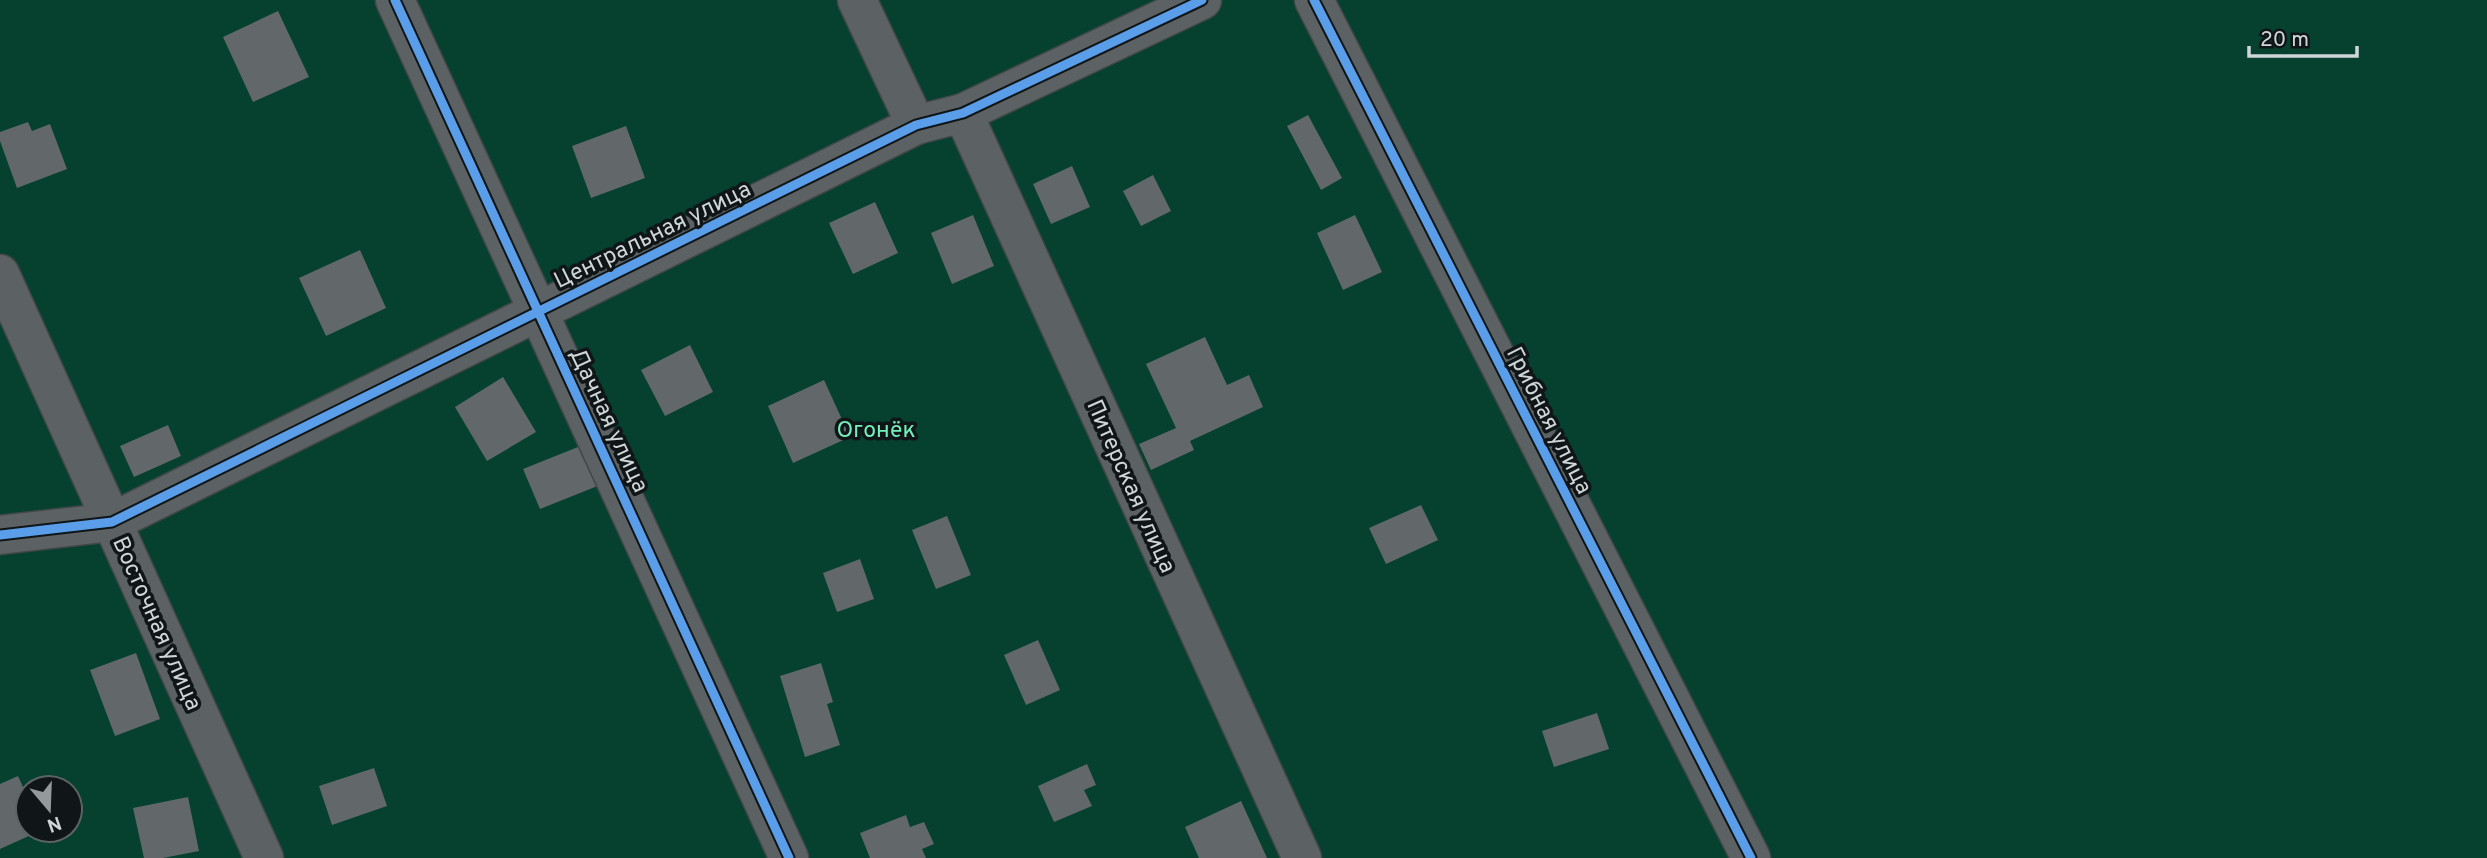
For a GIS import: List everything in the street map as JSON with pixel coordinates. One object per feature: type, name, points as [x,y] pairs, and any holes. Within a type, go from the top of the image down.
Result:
[{"type":"street","name":"Дачная улица","points":[[395,0],[789,858]]},
{"type":"street","points":[[858,0],[916,125]]},
{"type":"street","name":"Центральная улица","points":[[0,535],[112,522],[916,125],[963,113],[1202,0]]},
{"type":"street","name":"Грибная улица","points":[[1314,0],[1751,858]]},
{"type":"street","name":"Питерская улица","points":[[963,113],[1302,858]]},
{"type":"street","name":"Восточная улица","points":[[0,274],[264,858]]},
{"type":"green space","name":"Огонёк","points":[[0,0],[2487,0],[2487,858],[0,858]]},
{"type":"building","points":[[278,11],[309,77],[253,102],[223,37]]},
{"type":"building","points":[[1308,115],[1342,178],[1321,190],[1287,126]]},
{"type":"building","points":[[28,122],[32,131],[50,124],[67,169],[17,188],[0,141],[0,132]]},
{"type":"building","points":[[626,126],[645,178],[591,198],[572,146]]},
{"type":"building","points":[[1072,166],[1090,207],[1051,224],[1033,184]]},
{"type":"building","points":[[1153,175],[1171,211],[1141,226],[1123,191]]},
{"type":"building","points":[[875,202],[898,253],[853,274],[829,223]]},
{"type":"building","points":[[973,215],[994,266],[952,284],[931,233]]},
{"type":"building","points":[[1355,215],[1382,272],[1343,290],[1317,233]]},
{"type":"building","points":[[360,250],[386,308],[326,336],[299,278]]},
{"type":"building","points":[[1205,337],[1227,385],[1249,375],[1263,407],[1190,441],[1194,450],[1151,470],[1139,444],[1176,428],[1146,364]]},
{"type":"building","points":[[690,345],[713,392],[665,416],[641,370]]},
{"type":"building","points":[[503,377],[536,432],[487,461],[455,407]]},
{"type":"building","points":[[824,380],[850,437],[793,463],[768,406]]},
{"type":"building","points":[[168,425],[181,456],[134,477],[120,446]]},
{"type":"building","points":[[583,445],[600,485],[540,509],[523,469]]},
{"type":"building","points":[[1421,505],[1438,540],[1386,564],[1369,528]]},
{"type":"building","points":[[947,516],[971,575],[936,589],[912,530]]},
{"type":"building","points":[[860,559],[874,599],[837,612],[823,573]]},
{"type":"building","points":[[1038,640],[1060,690],[1026,705],[1004,655]]},
{"type":"building","points":[[136,653],[160,719],[115,736],[90,670]]},
{"type":"building","points":[[821,663],[833,702],[827,704],[840,745],[805,757],[780,676]]},
{"type":"building","points":[[1597,713],[1609,749],[1554,767],[1542,731]]},
{"type":"building","points":[[1087,764],[1096,785],[1084,790],[1092,806],[1054,822],[1038,786]]},
{"type":"building","points":[[374,768],[387,806],[332,825],[319,786]]},
{"type":"building","points":[[14,778],[14,843],[0,849],[0,784]]},
{"type":"building","points":[[188,797],[199,851],[163,858],[144,858],[133,808]]},
{"type":"building","points":[[1241,801],[1267,858],[1199,858],[1185,827]]},
{"type":"building","points":[[906,815],[910,827],[924,822],[934,844],[922,849],[926,858],[870,858],[860,833]]},
{"type":"cycle path","points":[[395,0],[789,858]]},
{"type":"cycle path","points":[[0,535],[112,522],[916,125],[963,113],[1202,0]]},
{"type":"cycle path","points":[[1314,0],[1751,858]]}]
